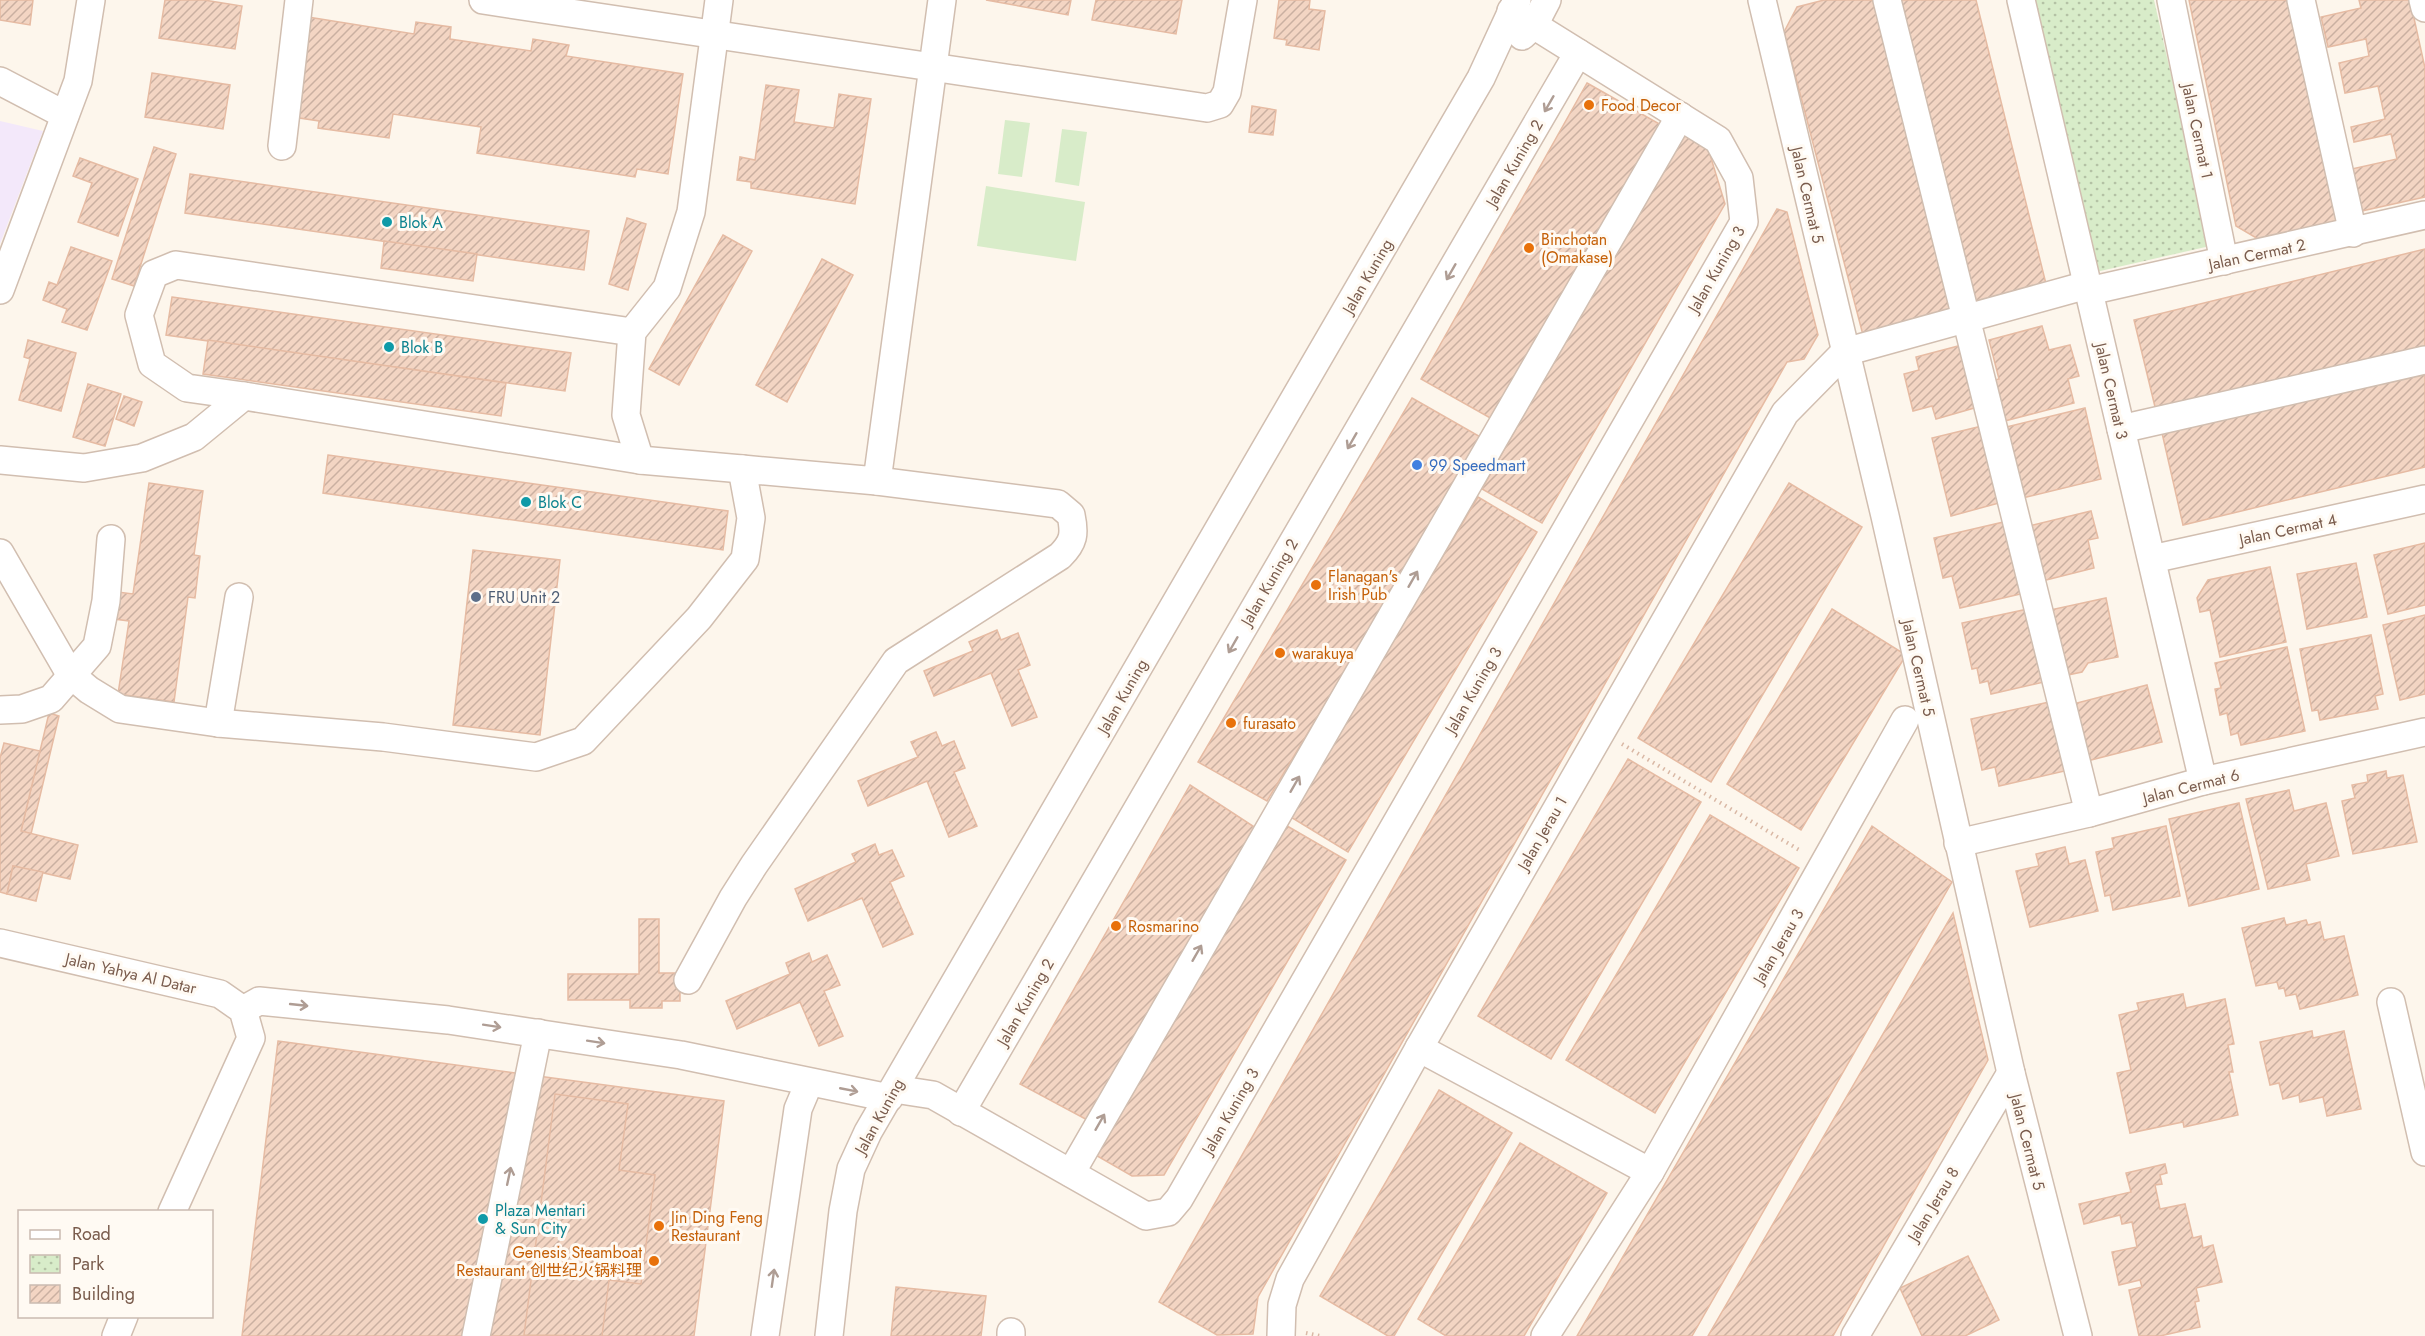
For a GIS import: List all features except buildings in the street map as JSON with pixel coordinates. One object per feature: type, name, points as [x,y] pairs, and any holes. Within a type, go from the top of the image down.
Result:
[{"type":"street","points":[[0,290],[78,81],[91,0]]},
{"type":"street","points":[[282,146],[299,0]]},
{"type":"street","points":[[483,0],[714,33],[1194,108],[1214,108],[1225,99],[1243,0]]},
{"type":"street","points":[[640,460],[626,415],[633,333],[667,288],[691,212],[719,0]]},
{"type":"street","points":[[877,481],[942,0]]},
{"type":"street","name":"Jalan Kuning","points":[[829,1336],[843,1211],[851,1169],[868,1132],[1521,12],[1547,0]]},
{"type":"street","name":"Jalan Cermat 5","points":[[1762,0],[1885,516],[2011,1073],[2078,1336]]},
{"type":"street","points":[[1887,0],[2089,813]]},
{"type":"street","name":"Jalan Cermat 3","points":[[2021,0],[2203,781]]},
{"type":"street","name":"Jalan Cermat 1","points":[[2171,0],[2224,261]]},
{"type":"street","points":[[2301,0],[2353,233]]},
{"type":"street","points":[[2423,0],[2425,8]]},
{"type":"street","name":"Jalan Kuning 3","points":[[911,1058],[933,1095],[1146,1216],[1168,1212],[1179,1199],[1744,222],[1739,178],[1718,140],[1578,53],[1521,12]]},
{"type":"street","name":"Jalan Kuning 2","points":[[961,1112],[1578,53]]},
{"type":"street","points":[[0,81],[64,115]]},
{"type":"street","points":[[1071,1173],[1680,116]]},
{"type":"street","name":"Jalan Cermat 2","points":[[1845,352],[2088,288],[2224,261],[2425,215]]},
{"type":"street","points":[[633,333],[176,265],[154,274],[139,315],[152,364],[187,388],[640,460],[877,481],[1058,504],[1071,515],[1075,532],[1072,545],[1060,556],[896,661],[738,890],[688,980]]},
{"type":"street","name":"Jalan Jerau 1","points":[[1281,1336],[1282,1305],[1290,1280],[1419,1048],[1785,413],[1845,352]]},
{"type":"street","points":[[2121,429],[2425,360]]},
{"type":"street","points":[[0,460],[84,468],[142,458],[194,437],[244,396]]},
{"type":"street","points":[[0,553],[70,674],[89,690],[120,709],[218,723],[383,736],[536,757],[583,741],[699,618],[745,558],[751,518],[742,469]]},
{"type":"street","name":"Jalan Cermat 4","points":[[2152,559],[2425,499]]},
{"type":"street","points":[[0,710],[21,709],[51,699],[70,674],[97,646],[106,601],[111,538]]},
{"type":"street","points":[[218,723],[239,597]]},
{"type":"street","name":"Jalan Jerau 3","points":[[1545,1336],[1650,1172],[1905,720]]},
{"type":"street","name":"Jalan Cermat 6","points":[[1958,843],[2089,813],[2203,781],[2425,732]]},
{"type":"street","name":"Jalan Yahya Al Datar","points":[[0,943],[220,994],[246,1017]]},
{"type":"street","name":"Jalan Kuning 3","points":[[246,1017],[259,1001],[448,1020],[681,1055],[809,1083],[892,1094],[933,1095]]},
{"type":"street","points":[[2391,1002],[2425,1152]]},
{"type":"street","points":[[173,1210],[251,1038],[246,1017]]},
{"type":"street","points":[[476,1336],[538,1033]]},
{"type":"street","points":[[1419,1048],[1650,1172]]},
{"type":"street","name":"Jalan Jerau 8","points":[[1855,1336],[2011,1073]]},
{"type":"street","points":[[765,1336],[798,1109],[809,1083]]},
{"type":"street","points":[[116,1336],[124,1318]]},
{"type":"path","points":[[1601,732],[1824,865]]},
{"type":"shaded area","points":[[0,121],[43,131],[0,244]]},
{"type":"green space","points":[[2033,0],[2154,0],[2210,246],[2096,272]]},
{"type":"green space","points":[[1005,120],[1030,123],[1022,177],[998,174]]},
{"type":"green space","points":[[1062,129],[1087,132],[1079,186],[1055,182]]},
{"type":"green space","points":[[986,186],[1085,202],[1076,261],[977,246]]},
{"type":"place","name":"Food Decor","points":[[1589,105]]},
{"type":"place","name":"Blok A","points":[[387,222]]},
{"type":"place","name":"Binchotan (Omakase)","points":[[1529,248]]},
{"type":"place","name":"Blok B","points":[[389,347]]},
{"type":"place","name":"99 Speedmart","points":[[1417,465]]},
{"type":"place","name":"Blok C","points":[[526,502]]},
{"type":"place","name":"Flanagan's Irish Pub","points":[[1316,585]]},
{"type":"place","name":"FRU Unit 2","points":[[476,597]]},
{"type":"place","name":"warakuya","points":[[1280,653]]},
{"type":"place","name":"furasato","points":[[1231,723]]},
{"type":"place","name":"Rosmarino","points":[[1116,926]]},
{"type":"place","name":"Plaza Mentari & Sun City","points":[[483,1219]]},
{"type":"place","name":"Jin Ding Feng Restaurant","points":[[659,1226]]},
{"type":"place","name":"Genesis Steamboat Restaurant 创世纪火锅料理","points":[[654,1261]]}]
